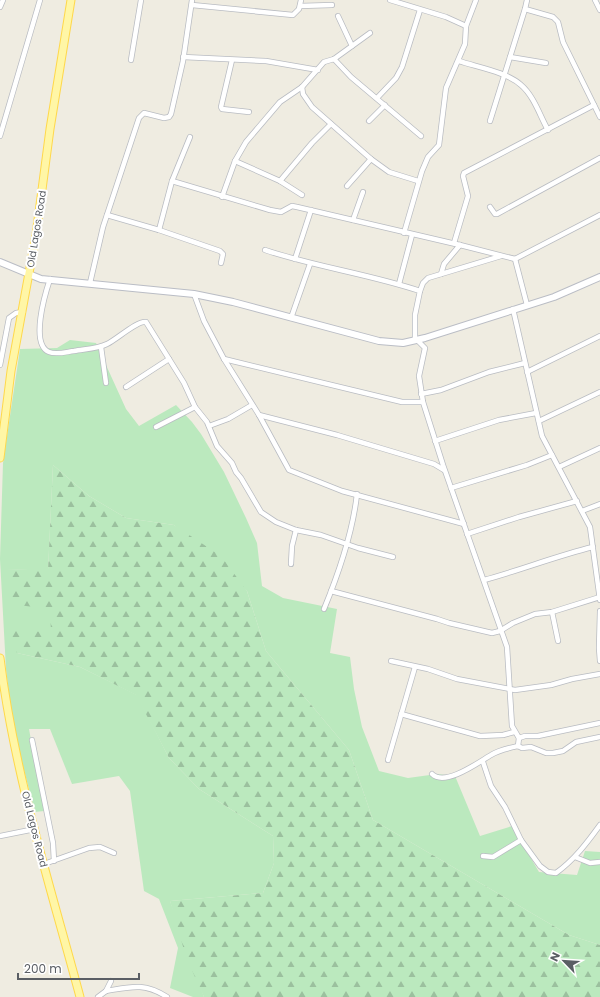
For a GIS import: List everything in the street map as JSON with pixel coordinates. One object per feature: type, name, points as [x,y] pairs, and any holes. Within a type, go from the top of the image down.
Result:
[{"type":"main road","name":"Old Lagos Road","points":[[0,458],[11,371],[22,312],[71,0]]},
{"type":"main road","name":"Old Lagos Road","points":[[0,658],[12,729],[35,829],[80,997]]},
{"type":"street","points":[[0,7],[3,0]]},
{"type":"street","points":[[0,136],[40,0]]},
{"type":"street","points":[[131,60],[141,0]]},
{"type":"street","points":[[90,283],[93,264],[107,215],[141,114],[144,113],[164,118],[169,117],[176,94],[192,0]]},
{"type":"street","points":[[192,6],[293,15],[297,13],[301,0]]},
{"type":"street","points":[[390,0],[446,17],[466,26]]},
{"type":"street","points":[[404,233],[418,181],[428,157],[439,145],[446,88],[459,61],[465,44],[466,26],[476,0]]},
{"type":"street","points":[[490,121],[527,0]]},
{"type":"street","points":[[595,0],[600,10]]},
{"type":"street","points":[[300,6],[332,4]]},
{"type":"street","points":[[525,8],[553,17],[558,22],[563,42],[600,117]]},
{"type":"street","points":[[377,98],[396,78],[402,67],[420,10]]},
{"type":"street","points":[[338,16],[352,46]]},
{"type":"street","points":[[222,197],[235,161],[246,142],[280,102],[302,87],[324,62],[334,59],[370,33]]},
{"type":"street","points":[[183,57],[266,61],[318,70]]},
{"type":"street","points":[[510,57],[546,63]]},
{"type":"street","points":[[334,59],[350,76],[420,136]]},
{"type":"street","points":[[232,60],[221,106],[222,109],[250,112]]},
{"type":"street","points":[[459,61],[510,77],[525,90],[548,130]]},
{"type":"street","points":[[302,87],[306,100],[371,159],[385,170],[418,181]]},
{"type":"street","points":[[369,121],[385,105]]},
{"type":"street","points":[[454,243],[468,196],[463,176],[464,173],[594,105]]},
{"type":"street","points":[[280,181],[312,143],[331,124]]},
{"type":"street","points":[[159,230],[172,181],[190,136]]},
{"type":"street","points":[[490,207],[496,214],[600,158]]},
{"type":"street","points":[[346,186],[371,159]]},
{"type":"street","points":[[235,161],[280,181],[302,194]]},
{"type":"street","points":[[172,181],[222,197],[281,212],[292,206],[412,235],[454,243],[515,259],[600,215]]},
{"type":"street","points":[[353,220],[363,192]]},
{"type":"street","points":[[295,259],[311,210]]},
{"type":"street","points":[[107,215],[159,230],[222,252],[221,263]]},
{"type":"street","points":[[399,284],[412,235]]},
{"type":"street","points":[[441,274],[444,264],[460,245]]},
{"type":"street","points":[[265,250],[310,264],[399,284],[420,291]]},
{"type":"street","points":[[502,256],[428,278],[423,283],[420,291],[415,315],[416,340],[425,348],[419,376],[421,394],[444,470],[484,580],[500,631],[507,647],[512,726],[514,732],[519,738],[518,746]]},
{"type":"street","points":[[515,259],[527,305]]},
{"type":"street","points":[[0,262],[28,274],[50,279],[194,294],[240,304],[379,341],[404,342],[416,340],[554,297],[600,277]]},
{"type":"street","points":[[291,318],[310,264]]},
{"type":"street","points":[[50,279],[42,302],[40,337],[41,344],[46,350],[56,353],[102,347],[144,321],[150,326],[184,383],[195,407],[209,426],[217,446],[232,463],[261,512],[276,522],[296,530],[322,535],[358,548],[393,557]]},
{"type":"street","points":[[194,294],[204,321],[224,359],[264,423],[289,470],[322,484],[464,524]]},
{"type":"street","points":[[331,592],[492,633],[500,631],[528,616],[552,612],[600,598],[590,527],[542,436],[513,309]]},
{"type":"street","points":[[0,365],[9,318],[16,312],[22,312]]},
{"type":"street","points":[[527,372],[600,336]]},
{"type":"street","points":[[102,347],[106,383]]},
{"type":"street","points":[[126,387],[169,359]]},
{"type":"street","points":[[224,359],[391,400],[412,403],[423,402]]},
{"type":"street","points":[[421,394],[441,390],[489,372],[525,363]]},
{"type":"street","points":[[539,421],[600,392]]},
{"type":"street","points":[[209,426],[228,419],[252,405]]},
{"type":"street","points":[[156,426],[195,407]]},
{"type":"street","points":[[435,441],[458,432],[499,420],[536,413]]},
{"type":"street","points":[[259,415],[337,435],[434,464],[444,470]]},
{"type":"street","points":[[264,423],[271,419]]},
{"type":"street","points":[[559,467],[600,448]]},
{"type":"street","points":[[451,488],[527,465],[552,455]]},
{"type":"street","points":[[434,464],[441,460]]},
{"type":"street","points":[[324,609],[331,592],[356,509],[357,494]]},
{"type":"street","points":[[467,534],[519,517],[577,501]]},
{"type":"street","points":[[582,511],[600,504]]},
{"type":"street","points":[[291,564],[292,546],[296,530]]},
{"type":"street","points":[[484,580],[527,567],[559,555],[593,547]]},
{"type":"street","points":[[594,554],[600,553]]},
{"type":"street","points":[[552,612],[558,641]]},
{"type":"street","points":[[600,612],[598,648],[600,662]]},
{"type":"street","points":[[391,661],[428,669],[457,679],[510,689],[529,689],[572,678],[600,674]]},
{"type":"street","points":[[388,760],[415,667]]},
{"type":"street","points":[[401,714],[480,736],[503,735],[514,732]]},
{"type":"street","points":[[519,738],[525,736],[538,736],[600,723]]},
{"type":"street","points":[[432,774],[434,777],[443,778],[451,776],[483,762],[491,754],[518,746],[522,748],[531,747],[546,753],[553,753],[563,751],[576,742],[600,737]]},
{"type":"street","points":[[32,740],[53,843],[54,860]]},
{"type":"street","points":[[483,762],[491,786],[505,807],[521,840],[540,866],[552,874],[565,866],[575,857],[600,825]]},
{"type":"street","points":[[0,836],[35,829]]},
{"type":"street","points":[[483,856],[493,857],[521,840]]},
{"type":"street","points":[[44,864],[89,848],[100,847],[114,853]]},
{"type":"street","points":[[575,857],[590,862],[600,862]]},
{"type":"street","points":[[98,997],[106,991],[111,982]]},
{"type":"street","points":[[106,991],[124,987],[145,987],[167,997]]},
{"type":"green space","points":[[70,340],[96,343],[126,409],[139,426],[176,405],[192,422],[224,472],[257,543],[262,586],[283,598],[337,609],[330,653],[350,657],[354,689],[362,727],[379,771],[408,778],[437,774],[455,776],[480,836],[512,826],[539,872],[577,875],[585,851],[600,852],[600,945],[569,935],[373,820],[349,750],[266,651],[247,591],[174,525],[126,518],[89,496],[53,465],[48,571],[8,569],[51,609],[51,632],[17,653],[80,667],[137,695],[169,758],[199,789],[273,836],[274,863],[263,893],[170,901],[204,997],[193,997],[170,988],[178,948],[159,899],[144,891],[130,791],[119,776],[72,784],[50,729],[29,729],[44,811],[35,812],[13,728],[6,669],[0,559],[3,463],[20,349],[57,348]]},
{"type":"green space","points":[[53,465],[89,496],[126,518],[174,525],[221,556],[247,591],[266,651],[349,750],[373,820],[569,935],[600,945],[600,997],[204,997],[186,957],[170,901],[263,893],[274,863],[273,836],[199,789],[169,758],[136,695],[80,667],[17,653],[9,630],[51,632],[50,609],[10,604],[8,569],[48,570]]}]
